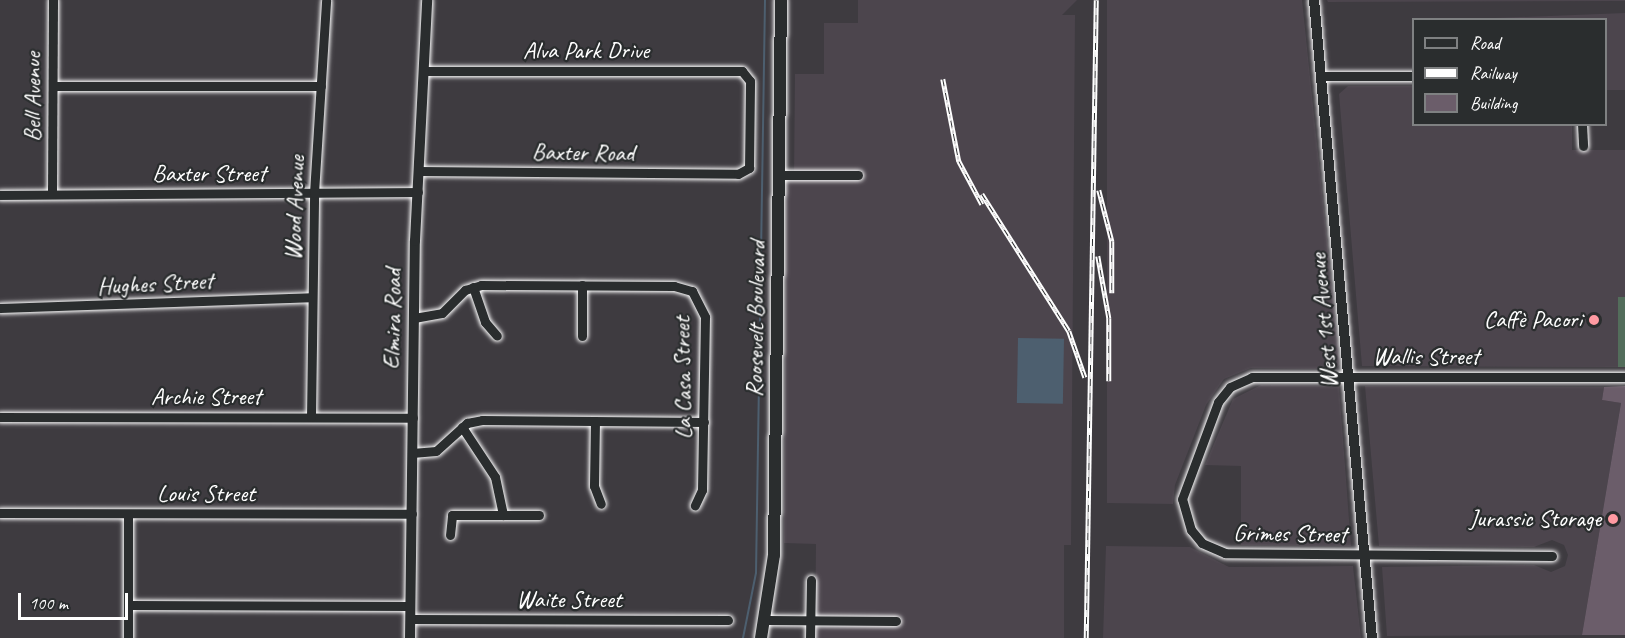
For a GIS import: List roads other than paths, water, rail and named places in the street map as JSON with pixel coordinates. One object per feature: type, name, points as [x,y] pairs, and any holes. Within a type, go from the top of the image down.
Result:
[{"type":"main road","name":"Roosevelt Boulevard","points":[[761,638],[766,620],[774,555],[781,0]]},
{"type":"street","name":"Bell Avenue","points":[[52,194],[53,0]]},
{"type":"street","name":"Wood Avenue","points":[[311,417],[314,193],[326,0]]},
{"type":"street","name":"Elmira Road","points":[[410,638],[414,318],[427,0]]},
{"type":"street","name":"West 1st Avenue","points":[[1314,0],[1323,76],[1372,638]]},
{"type":"street","name":"Alva Park Drive","points":[[424,71],[747,73],[747,172]]},
{"type":"street","points":[[1323,76],[1412,76]]},
{"type":"street","points":[[53,86],[321,86]]},
{"type":"street","points":[[1582,126],[1583,146]]},
{"type":"street","name":"Baxter Road","points":[[419,171],[747,172]]},
{"type":"street","points":[[780,175],[858,175]]},
{"type":"street","name":"Baxter Street","points":[[0,195],[418,192]]},
{"type":"street","points":[[582,285],[582,336]]},
{"type":"street","name":"La Casa Street","points":[[473,287],[674,286],[698,298],[705,317],[704,422],[702,490],[695,505]]},
{"type":"street","points":[[414,318],[442,313],[473,287],[485,322],[497,336]]},
{"type":"street","name":"Hughes Street","points":[[0,308],[311,297]]},
{"type":"street","name":"Wallis Street","points":[[1230,387],[1264,376],[1625,377]]},
{"type":"street","name":"Grimes Street","points":[[1230,387],[1212,414],[1182,499],[1191,530],[1202,543],[1225,553],[1552,556]]},
{"type":"street","name":"Archie Street","points":[[0,417],[413,418]]},
{"type":"street","points":[[412,453],[436,451],[462,427],[482,420],[704,422]]},
{"type":"street","points":[[595,421],[594,486],[601,504]]},
{"type":"street","points":[[462,427],[492,471],[503,499],[503,514]]},
{"type":"street","name":"Louis Street","points":[[0,513],[412,514]]},
{"type":"street","points":[[128,514],[128,638]]},
{"type":"street","points":[[450,535],[452,514],[539,515]]},
{"type":"street","points":[[810,638],[811,580]]},
{"type":"street","points":[[128,605],[410,606]]},
{"type":"street","name":"Waite Street","points":[[410,619],[728,620]]},
{"type":"street","points":[[766,620],[896,621]]},
{"type":"water","points":[[1018,338],[1064,339],[1063,404],[1017,403]]},
{"type":"waterway","points":[[743,638],[756,573],[765,0]]},
{"type":"railway","points":[[1086,638],[1096,0]]},
{"type":"railway","points":[[943,79],[959,161],[982,204]]},
{"type":"railway","points":[[1099,190],[1112,241],[1112,293]]},
{"type":"railway","points":[[982,194],[1069,331],[1085,377]]},
{"type":"railway","points":[[1098,256],[1109,318],[1109,381]]},
{"type":"place","name":"Caffè Pacori","points":[[1594,320]]},
{"type":"place","name":"Jurassic Storage","points":[[1613,519]]}]
